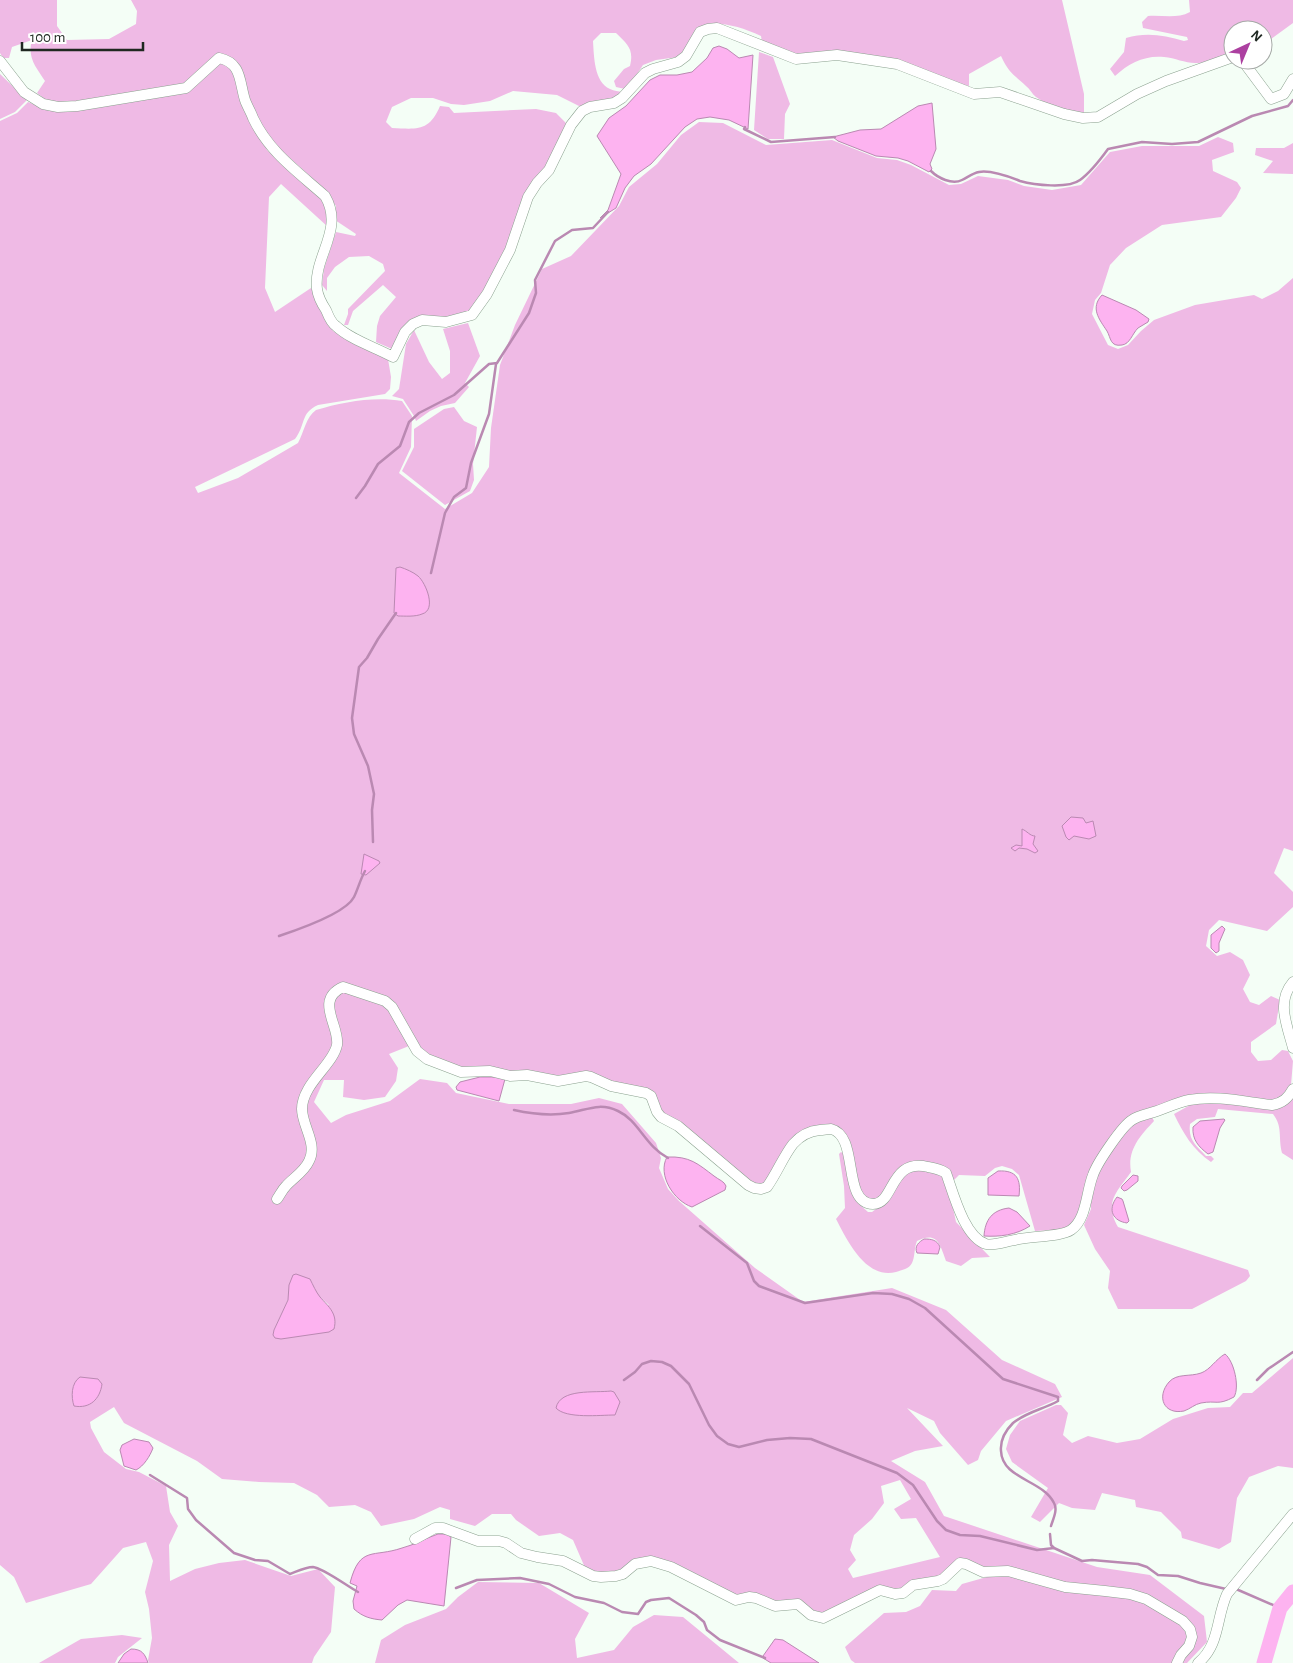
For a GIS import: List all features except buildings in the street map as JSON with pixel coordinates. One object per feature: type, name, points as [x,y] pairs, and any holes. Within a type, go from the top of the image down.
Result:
[{"type":"street","points":[[0,61],[24,92],[43,104],[58,107],[186,88],[218,58],[228,60],[238,73],[246,100],[269,146],[325,196],[331,205],[333,214],[332,227],[317,280],[317,291],[334,325],[346,334],[394,357],[405,332],[413,324],[422,320],[446,322],[472,315],[487,294],[510,250],[528,197],[549,170],[571,125],[582,111],[622,98],[645,73],[678,62],[686,56],[700,32],[708,28],[717,28],[796,59],[837,56],[897,64],[974,94],[1000,92],[1064,114],[1082,118],[1098,117],[1137,94],[1166,81],[1223,61]]},
{"type":"street","points":[[1249,70],[1271,99],[1284,94],[1293,79]]},
{"type":"street","points":[[1293,982],[1288,988],[1283,1006],[1293,1048]]},
{"type":"street","points":[[277,1199],[286,1186],[303,1170],[310,1160],[311,1146],[302,1109],[304,1096],[320,1071],[334,1054],[337,1037],[330,1015],[331,998],[336,990],[343,987],[385,1001],[392,1007],[417,1051],[427,1059],[461,1072],[490,1071],[510,1076],[527,1075],[558,1081],[586,1076],[611,1086],[646,1093],[650,1096],[661,1117],[678,1126],[754,1188],[761,1189],[768,1186],[793,1145],[806,1134],[813,1131],[831,1129],[838,1133],[844,1141],[856,1190],[863,1200],[869,1203],[876,1204],[882,1202],[900,1174],[907,1168],[923,1166],[942,1170],[946,1173],[964,1222],[976,1238],[986,1244],[1030,1236],[1065,1233],[1076,1226],[1084,1211],[1087,1193],[1094,1172],[1120,1132],[1132,1120],[1188,1100],[1211,1098],[1272,1105],[1281,1103],[1289,1096],[1293,1089]]},
{"type":"street","points":[[1198,1663],[1209,1653],[1214,1643],[1222,1606],[1227,1594],[1293,1514]]},
{"type":"street","points":[[415,1539],[435,1528],[443,1528],[478,1541],[499,1540],[521,1552],[537,1557],[563,1561],[593,1576],[602,1577],[623,1574],[635,1564],[650,1561],[671,1567],[736,1600],[749,1597],[775,1606],[798,1604],[811,1615],[823,1618],[880,1590],[895,1594],[903,1593],[913,1585],[943,1579],[960,1564],[966,1564],[984,1572],[1008,1571],[1064,1587],[1130,1594],[1146,1599],[1183,1621],[1190,1628],[1192,1637],[1189,1646],[1177,1663]]},
{"type":"shaded area","points":[[0,0],[57,0],[57,26],[67,40],[109,39],[136,24],[137,11],[131,0],[1062,0],[1084,94],[1084,113],[1059,108],[1036,97],[1014,76],[1001,56],[969,74],[969,86],[958,84],[896,59],[793,55],[762,42],[761,36],[722,24],[708,24],[678,57],[656,60],[643,65],[625,89],[616,87],[614,81],[624,69],[630,66],[631,55],[629,48],[616,33],[601,33],[593,41],[596,68],[605,86],[622,92],[615,99],[581,107],[557,95],[513,91],[490,101],[464,105],[451,104],[433,98],[411,98],[392,107],[386,122],[392,128],[408,129],[427,125],[440,106],[449,107],[454,113],[536,109],[556,113],[567,124],[485,290],[469,311],[446,319],[421,316],[392,349],[376,342],[380,316],[396,297],[383,285],[353,311],[348,325],[344,325],[348,309],[385,271],[383,264],[369,256],[349,257],[335,267],[327,278],[327,291],[322,285],[324,269],[336,232],[355,236],[356,234],[335,220],[336,206],[323,188],[271,141],[248,99],[233,59],[226,55],[218,55],[185,86],[61,104],[46,100],[37,93],[45,81],[32,57],[32,40],[12,47],[9,58],[3,58],[0,53]]},
{"type":"shaded area","points":[[1189,0],[1293,0],[1293,23],[1273,38],[1273,20],[1223,20],[1223,56],[1200,63],[1150,57],[1126,67],[1115,76],[1110,69],[1124,52],[1126,38],[1148,35],[1188,40],[1187,37],[1143,28],[1142,22],[1148,16],[1175,16],[1190,12]]},
{"type":"shaded area","points":[[719,46],[727,49],[739,58],[753,55],[748,129],[729,120],[710,117],[697,119],[685,127],[651,164],[634,176],[625,188],[616,208],[600,218],[608,210],[621,174],[597,136],[609,118],[626,106],[650,80],[660,75],[677,75],[692,72],[707,58],[713,48]]},
{"type":"shaded area","points":[[759,52],[773,57],[790,104],[785,114],[784,139],[768,139],[754,130]]},
{"type":"shaded area","points":[[218,63],[224,63],[232,70],[243,104],[267,150],[324,201],[328,215],[328,227],[281,184],[269,197],[265,288],[275,312],[311,288],[333,331],[388,359],[391,377],[390,389],[385,394],[318,405],[312,408],[308,412],[295,439],[195,487],[198,493],[238,478],[298,443],[307,421],[316,410],[359,401],[381,399],[402,401],[412,416],[411,447],[399,473],[445,509],[472,493],[489,467],[491,428],[500,365],[515,325],[542,269],[571,256],[619,206],[629,187],[657,164],[681,135],[699,122],[723,123],[766,145],[832,140],[877,158],[897,160],[911,165],[949,185],[961,184],[978,176],[1008,180],[1024,186],[1052,190],[1081,185],[1110,152],[1142,146],[1199,146],[1218,137],[1233,143],[1234,152],[1212,160],[1213,171],[1237,182],[1241,188],[1236,198],[1221,217],[1162,225],[1126,248],[1110,265],[1101,293],[1095,300],[1092,314],[1108,345],[1118,349],[1128,345],[1154,320],[1195,305],[1254,295],[1262,299],[1278,291],[1293,278],[1293,851],[1284,848],[1274,873],[1293,892],[1293,907],[1267,931],[1219,920],[1209,930],[1206,946],[1217,956],[1230,952],[1243,960],[1250,975],[1243,989],[1250,1002],[1259,1005],[1271,996],[1280,1000],[1276,1024],[1251,1042],[1251,1052],[1258,1061],[1271,1060],[1282,1050],[1288,1051],[1293,1061],[1291,1085],[1286,1093],[1275,1100],[1226,1097],[1126,1120],[1091,1170],[1083,1191],[1081,1211],[1069,1227],[1035,1231],[1019,1175],[1012,1169],[1002,1166],[995,1168],[985,1176],[959,1175],[952,1182],[949,1189],[956,1222],[990,1257],[972,1258],[961,1266],[946,1261],[937,1241],[933,1238],[924,1238],[917,1241],[913,1261],[909,1267],[896,1272],[885,1273],[876,1270],[859,1256],[836,1219],[845,1208],[839,1154],[841,1152],[844,1154],[859,1204],[868,1212],[872,1212],[880,1206],[861,1194],[836,1129],[806,1130],[767,1185],[747,1182],[663,1115],[652,1096],[618,1086],[596,1076],[558,1079],[461,1070],[431,1059],[414,1044],[389,1054],[398,1068],[396,1081],[385,1097],[364,1100],[343,1097],[344,1080],[324,1080],[314,1102],[331,1123],[346,1115],[390,1101],[420,1079],[447,1083],[456,1093],[509,1104],[571,1104],[599,1098],[622,1104],[656,1143],[661,1158],[659,1168],[668,1189],[755,1268],[803,1302],[892,1288],[946,1310],[1002,1360],[1055,1384],[1062,1397],[1006,1421],[981,1451],[978,1460],[968,1465],[940,1433],[934,1421],[907,1408],[943,1446],[915,1451],[891,1461],[925,1482],[944,1516],[1097,1567],[1150,1575],[1204,1616],[1207,1642],[1187,1663],[855,1663],[851,1660],[845,1647],[884,1613],[906,1612],[920,1606],[932,1590],[956,1591],[962,1584],[994,1575],[966,1562],[942,1576],[902,1590],[884,1588],[826,1615],[777,1603],[733,1597],[645,1559],[617,1573],[595,1573],[586,1570],[573,1540],[560,1533],[539,1536],[516,1520],[511,1514],[492,1514],[475,1526],[450,1519],[450,1510],[440,1507],[414,1519],[381,1526],[371,1512],[355,1505],[329,1507],[317,1495],[294,1483],[222,1479],[197,1461],[124,1423],[114,1407],[90,1422],[91,1428],[104,1452],[126,1469],[139,1472],[166,1486],[170,1512],[178,1526],[169,1545],[170,1581],[195,1569],[219,1563],[245,1560],[291,1576],[318,1569],[335,1587],[331,1632],[312,1663],[149,1663],[152,1638],[145,1592],[153,1561],[146,1542],[123,1548],[91,1584],[26,1603],[14,1577],[0,1565],[0,121],[17,113],[28,102],[48,110],[191,89]],"holes":[[[319,1296],[329,1305],[274,1330],[288,1300]],[[900,1480],[911,1499],[894,1509],[901,1519],[916,1518],[940,1557],[853,1578],[848,1569],[856,1560],[850,1550],[854,1535],[872,1519],[884,1503],[881,1486]]]},
{"type":"shaded area","points":[[0,74],[27,100],[15,112],[0,119]]},
{"type":"shaded area","points":[[932,103],[936,149],[930,164],[932,169],[929,172],[908,161],[876,156],[838,141],[833,137],[860,130],[881,129],[918,106]]},
{"type":"shaded area","points":[[1293,143],[1293,174],[1263,173],[1273,161],[1255,155],[1256,148],[1284,148]]},
{"type":"shaded area","points":[[1102,295],[1136,310],[1149,319],[1148,322],[1138,328],[1125,344],[1115,345],[1113,343],[1099,318],[1096,309],[1098,300]]},
{"type":"shaded area","points":[[468,323],[480,356],[465,383],[469,387],[455,403],[430,411],[416,421],[403,399],[392,396],[399,389],[406,344],[414,330],[429,362],[442,379],[450,373],[450,351],[443,329]]},
{"type":"shaded area","points":[[454,407],[464,421],[477,427],[473,464],[474,480],[470,491],[445,505],[402,471],[414,447],[414,429],[444,409]]},
{"type":"shaded area","points":[[400,567],[416,575],[424,584],[429,596],[429,607],[426,612],[413,616],[398,616],[394,613],[396,568]]},
{"type":"shaded area","points":[[1071,817],[1083,818],[1086,823],[1093,821],[1096,836],[1089,839],[1074,836],[1069,840],[1062,826]]},
{"type":"shaded area","points":[[1022,829],[1035,836],[1033,844],[1038,851],[1035,853],[1027,849],[1019,848],[1015,851],[1011,848],[1016,845],[1022,846]]},
{"type":"shaded area","points":[[364,854],[380,863],[366,875],[361,874]]},
{"type":"shaded area","points":[[1222,926],[1225,929],[1219,943],[1219,951],[1216,953],[1211,948],[1211,935]]},
{"type":"shaded area","points":[[480,1077],[499,1077],[505,1079],[499,1101],[457,1090],[456,1087],[460,1082]]},
{"type":"shaded area","points":[[1293,1098],[1293,1160],[1282,1153],[1278,1123],[1273,1114],[1218,1109],[1215,1117],[1197,1119],[1190,1124],[1190,1134],[1194,1142],[1206,1156],[1211,1156],[1214,1159],[1211,1162],[1189,1141],[1174,1114],[1192,1104],[1214,1101],[1273,1108]]},
{"type":"shaded area","points":[[1152,1117],[1154,1121],[1133,1150],[1130,1164],[1131,1172],[1117,1192],[1112,1204],[1112,1211],[1118,1227],[1248,1270],[1250,1276],[1246,1281],[1192,1309],[1118,1309],[1108,1288],[1110,1271],[1095,1249],[1084,1225],[1091,1209],[1091,1195],[1098,1172],[1124,1132],[1134,1123]]},
{"type":"shaded area","points":[[1224,1119],[1213,1152],[1208,1154],[1197,1143],[1193,1127],[1200,1121]]},
{"type":"shaded area","points":[[667,1157],[688,1159],[698,1164],[724,1183],[726,1186],[725,1190],[692,1207],[685,1204],[674,1193],[666,1179],[664,1164]]},
{"type":"shaded area","points":[[998,1171],[1014,1174],[1018,1180],[1019,1196],[988,1195],[988,1178]]},
{"type":"shaded area","points":[[1133,1175],[1138,1176],[1138,1181],[1124,1191],[1121,1188],[1122,1186]]},
{"type":"shaded area","points":[[1117,1197],[1123,1201],[1129,1221],[1127,1223],[1118,1220],[1113,1214],[1112,1206]]},
{"type":"shaded area","points":[[1009,1208],[1017,1212],[1030,1226],[1008,1235],[984,1236],[990,1217],[998,1211]]},
{"type":"shaded area","points":[[924,1239],[936,1241],[940,1247],[938,1254],[917,1253],[917,1246]]},
{"type":"shaded area","points":[[296,1274],[310,1279],[334,1315],[334,1329],[329,1332],[281,1339],[275,1338],[273,1335],[274,1330],[288,1300],[289,1285],[293,1275]]},
{"type":"shaded area","points":[[1225,1354],[1231,1362],[1235,1374],[1236,1393],[1234,1397],[1220,1402],[1206,1402],[1184,1411],[1177,1412],[1167,1408],[1164,1404],[1163,1393],[1172,1379],[1204,1372]]},
{"type":"shaded area","points":[[1293,1358],[1293,1468],[1278,1466],[1249,1477],[1237,1498],[1231,1542],[1219,1549],[1182,1538],[1181,1532],[1161,1512],[1136,1507],[1135,1500],[1102,1493],[1095,1510],[1072,1508],[1059,1503],[1040,1522],[1031,1517],[1048,1488],[1012,1462],[1006,1449],[1010,1435],[1020,1421],[1056,1405],[1061,1405],[1068,1413],[1063,1435],[1072,1443],[1088,1436],[1117,1443],[1140,1439],[1173,1419],[1208,1408],[1230,1407],[1243,1393],[1252,1393]]},
{"type":"shaded area","points":[[80,1377],[98,1379],[102,1384],[99,1394],[93,1402],[80,1407],[74,1406],[72,1390]]},
{"type":"shaded area","points":[[614,1392],[620,1402],[615,1415],[575,1415],[567,1414],[556,1408],[564,1397],[571,1394]]},
{"type":"shaded area","points":[[134,1439],[149,1442],[153,1448],[142,1466],[136,1470],[124,1466],[120,1450],[122,1445]]},
{"type":"shaded area","points":[[438,1534],[447,1534],[451,1537],[444,1606],[407,1600],[398,1605],[382,1620],[367,1617],[354,1609],[353,1601],[357,1586],[350,1583],[358,1563],[363,1558],[406,1547]]},
{"type":"shaded area","points":[[478,1582],[539,1583],[589,1613],[575,1639],[577,1658],[614,1650],[633,1627],[654,1615],[683,1617],[739,1663],[375,1663],[381,1640],[405,1625],[446,1609]]},
{"type":"shaded area","points":[[122,1635],[142,1638],[118,1657],[115,1663],[39,1663],[81,1639]]},
{"type":"shaded area","points":[[775,1639],[783,1640],[819,1663],[771,1663],[763,1658],[763,1656]]},
{"type":"shaded area","points":[[131,1649],[142,1653],[148,1663],[118,1663],[124,1654]]},
{"type":"waterway","points":[[931,171],[941,178],[954,182],[973,174],[989,172],[1034,184],[1068,185],[1084,177],[1108,149],[1142,142],[1172,144],[1198,142],[1252,116],[1288,106],[1293,100]]},
{"type":"waterway","points":[[745,127],[744,129],[771,142],[835,137]]},
{"type":"waterway","points":[[356,498],[378,464],[400,446],[409,422],[419,413],[454,395],[489,364],[497,363],[529,313],[536,293],[535,280],[555,241],[572,230],[593,228],[608,212]]},
{"type":"waterway","points":[[431,573],[445,513],[454,497],[466,488],[471,463],[489,414],[496,364]]},
{"type":"waterway","points":[[373,842],[372,810],[374,794],[368,766],[354,734],[352,718],[359,667],[367,658],[396,613]]},
{"type":"waterway","points":[[279,936],[332,915],[349,903],[354,897],[365,871]]},
{"type":"waterway","points":[[514,1110],[555,1114],[599,1107],[611,1108],[625,1115],[654,1147],[668,1158]]},
{"type":"waterway","points":[[700,1226],[747,1263],[754,1281],[759,1286],[805,1303],[873,1293],[892,1294],[909,1299],[925,1308],[1003,1379],[1058,1397],[1058,1401],[1053,1404],[1024,1416],[1013,1423],[1001,1443],[1003,1460],[1008,1468],[1049,1495],[1054,1503],[1055,1512],[1051,1526]]},
{"type":"waterway","points":[[1257,1380],[1268,1369],[1293,1352]]},
{"type":"waterway","points":[[624,1380],[642,1364],[651,1361],[662,1362],[671,1366],[689,1384],[709,1425],[717,1436],[728,1444],[739,1447],[767,1440],[811,1439],[897,1473],[913,1485],[937,1521],[946,1530],[960,1535],[980,1536],[1037,1550],[1054,1548]]},
{"type":"waterway","points":[[150,1475],[187,1498],[188,1509],[196,1520],[234,1553],[255,1560],[268,1561],[290,1574],[308,1568],[317,1568],[358,1592]]},
{"type":"waterway","points":[[1050,1534],[1051,1545],[1054,1548],[1082,1561],[1092,1560],[1138,1564],[1147,1567],[1158,1575],[1178,1576],[1226,1589]]},
{"type":"waterway","points":[[456,1588],[477,1580],[520,1578],[549,1584],[575,1597],[604,1603],[622,1612],[638,1614],[646,1602],[669,1598],[696,1615],[704,1622],[707,1630],[720,1640],[765,1658]]},
{"type":"waterway","points":[[1236,1589],[1280,1608]]},
{"type":"waterway","points":[[1264,1663],[1280,1608],[1293,1592]]}]
